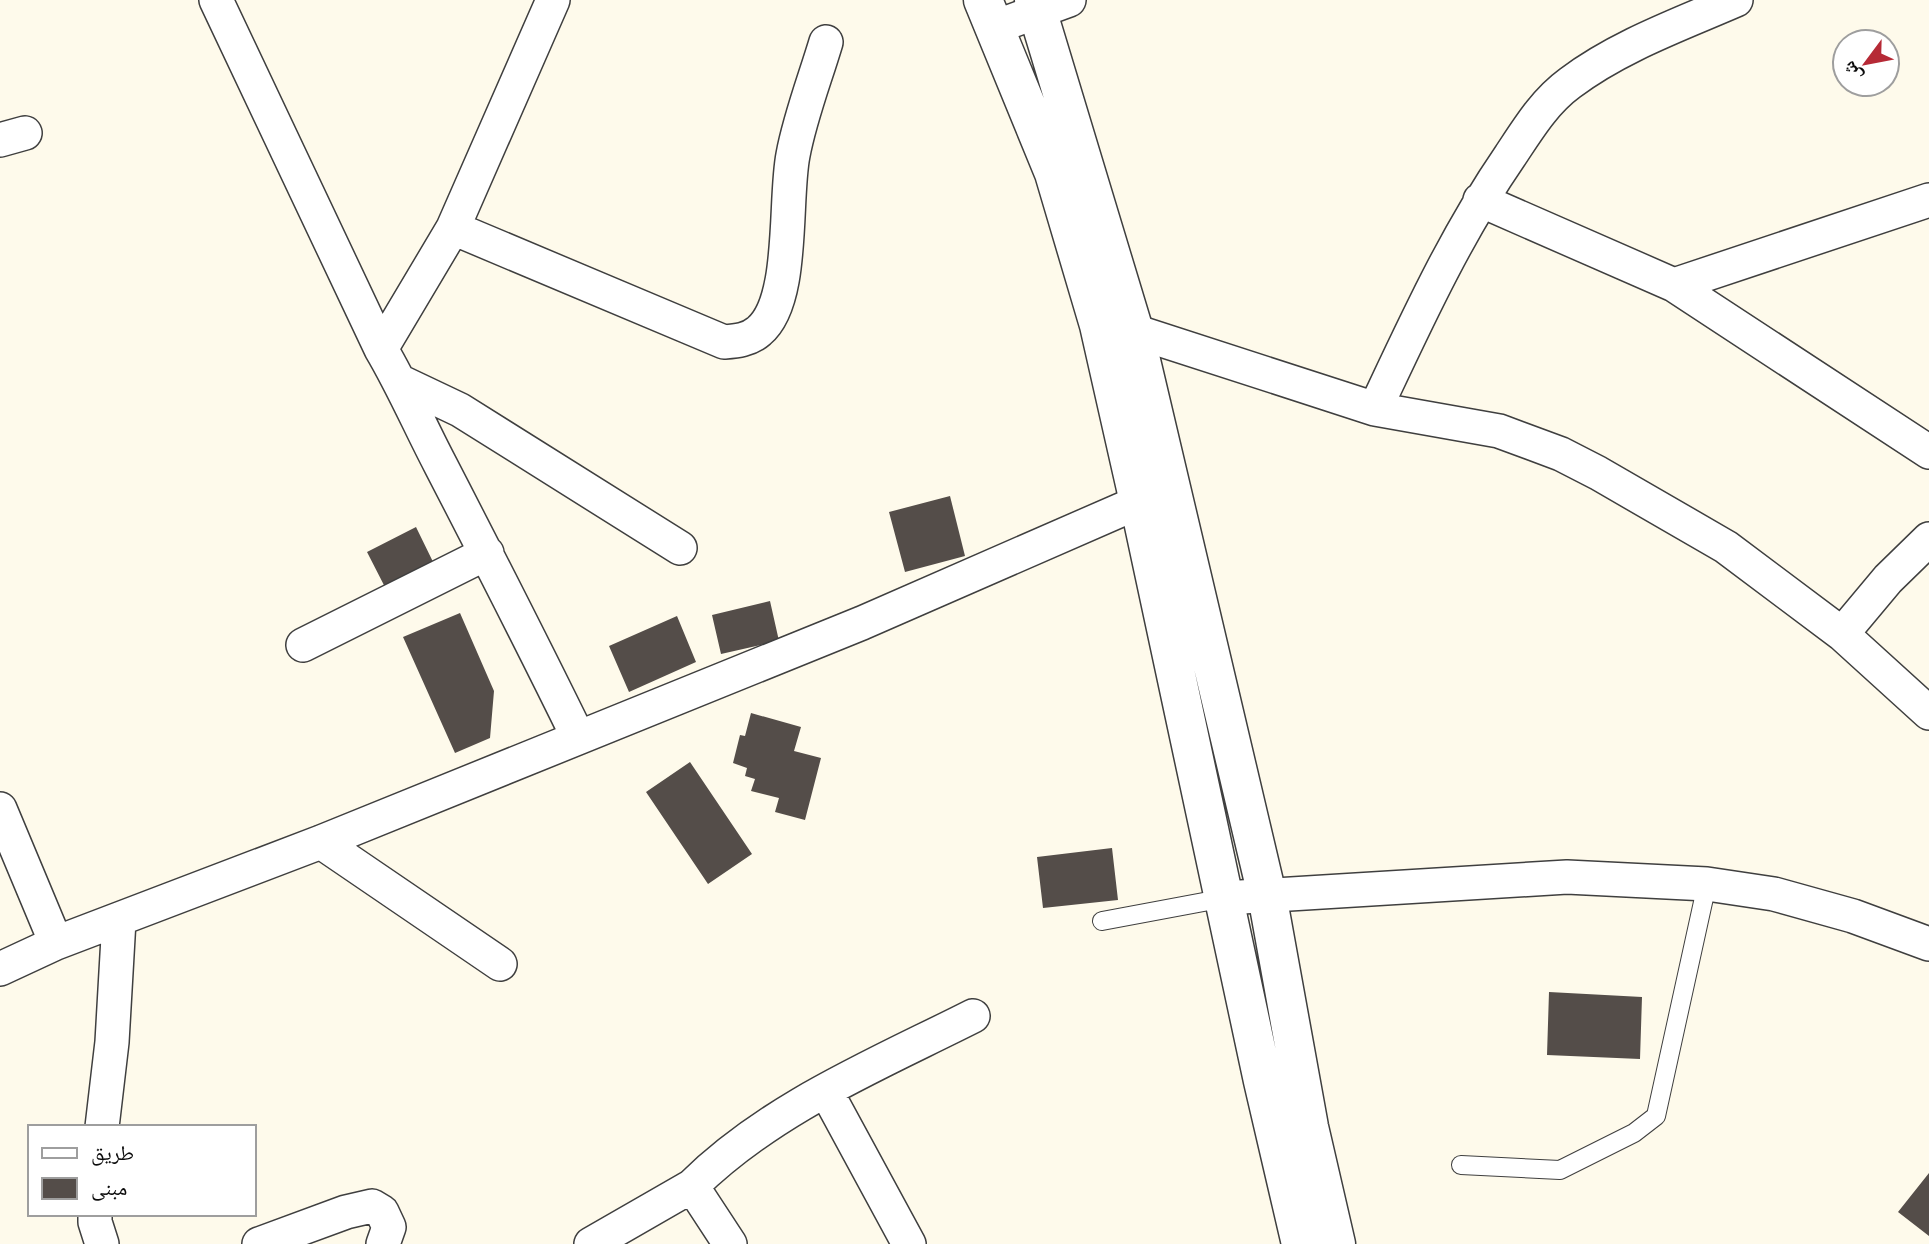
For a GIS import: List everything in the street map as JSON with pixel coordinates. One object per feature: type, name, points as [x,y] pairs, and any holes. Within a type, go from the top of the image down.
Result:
[{"type":"street","points":[[216,0],[381,349],[401,382],[438,461],[578,737]]},
{"type":"street","points":[[1375,409],[1453,246],[1480,200],[1542,108],[1592,67],[1736,0]]},
{"type":"street","points":[[381,349],[453,228],[547,4]]},
{"type":"street","points":[[1301,1244],[1263,1081],[1099,325],[1057,186],[989,13],[1047,4],[1134,331],[1267,895],[1308,1127],[1336,1244]]},
{"type":"street","points":[[453,228],[724,342],[740,341],[759,331],[775,308],[785,256],[793,156],[826,42]]},
{"type":"street","points":[[1480,200],[1674,285],[1929,452]]},
{"type":"street","points":[[1674,285],[1929,200]]},
{"type":"street","points":[[1134,331],[1375,409],[1499,431],[1570,459],[1726,547],[1842,634],[1929,713]]},
{"type":"street","points":[[401,382],[460,410],[680,548]]},
{"type":"street","points":[[0,969],[56,943],[321,842],[862,623],[1139,502]]},
{"type":"street","points":[[1842,634],[1888,579],[1929,539]]},
{"type":"street","points":[[303,645],[487,553]]},
{"type":"street","points":[[3,824],[56,943]]},
{"type":"street","points":[[321,842],[500,964]]},
{"type":"street","points":[[1225,898],[1567,877],[1707,884],[1774,894],[1853,916],[1929,944]]},
{"type":"street","points":[[102,1125],[112,1042],[119,920]]},
{"type":"street","points":[[591,1244],[692,1186],[746,1138],[826,1091],[973,1016]]},
{"type":"street","points":[[826,1091],[909,1244]]},
{"type":"street","points":[[692,1186],[730,1244]]},
{"type":"street","points":[[259,1244],[346,1212],[372,1206],[382,1212],[389,1227],[383,1244]]},
{"type":"street","points":[[95,1216],[94,1222],[102,1244]]},
{"type":"lane","points":[[1461,1165],[1560,1170],[1634,1133],[1656,1116],[1707,884]]},
{"type":"lane","points":[[1102,921],[1225,898]]},
{"type":"building","points":[[950,496],[965,556],[905,572],[889,512]]},
{"type":"building","points":[[416,527],[436,568],[388,593],[367,552]]},
{"type":"building","points":[[770,601],[779,641],[721,654],[712,615]]},
{"type":"building","points":[[460,613],[494,691],[490,738],[455,753],[403,637]]},
{"type":"building","points":[[677,616],[696,662],[629,692],[609,646]]},
{"type":"building","points":[[751,713],[801,727],[794,751],[821,758],[805,820],[775,812],[779,798],[751,791],[755,779],[745,776],[747,768],[733,763],[740,735],[745,736]]},
{"type":"building","points":[[690,762],[752,854],[708,884],[646,792]]},
{"type":"building","points":[[1112,848],[1118,900],[1043,908],[1037,857]]},
{"type":"building","points":[[1549,992],[1642,997],[1640,1059],[1547,1055]]},
{"type":"building","points":[[1929,1173],[1929,1236],[1898,1212]]}]
